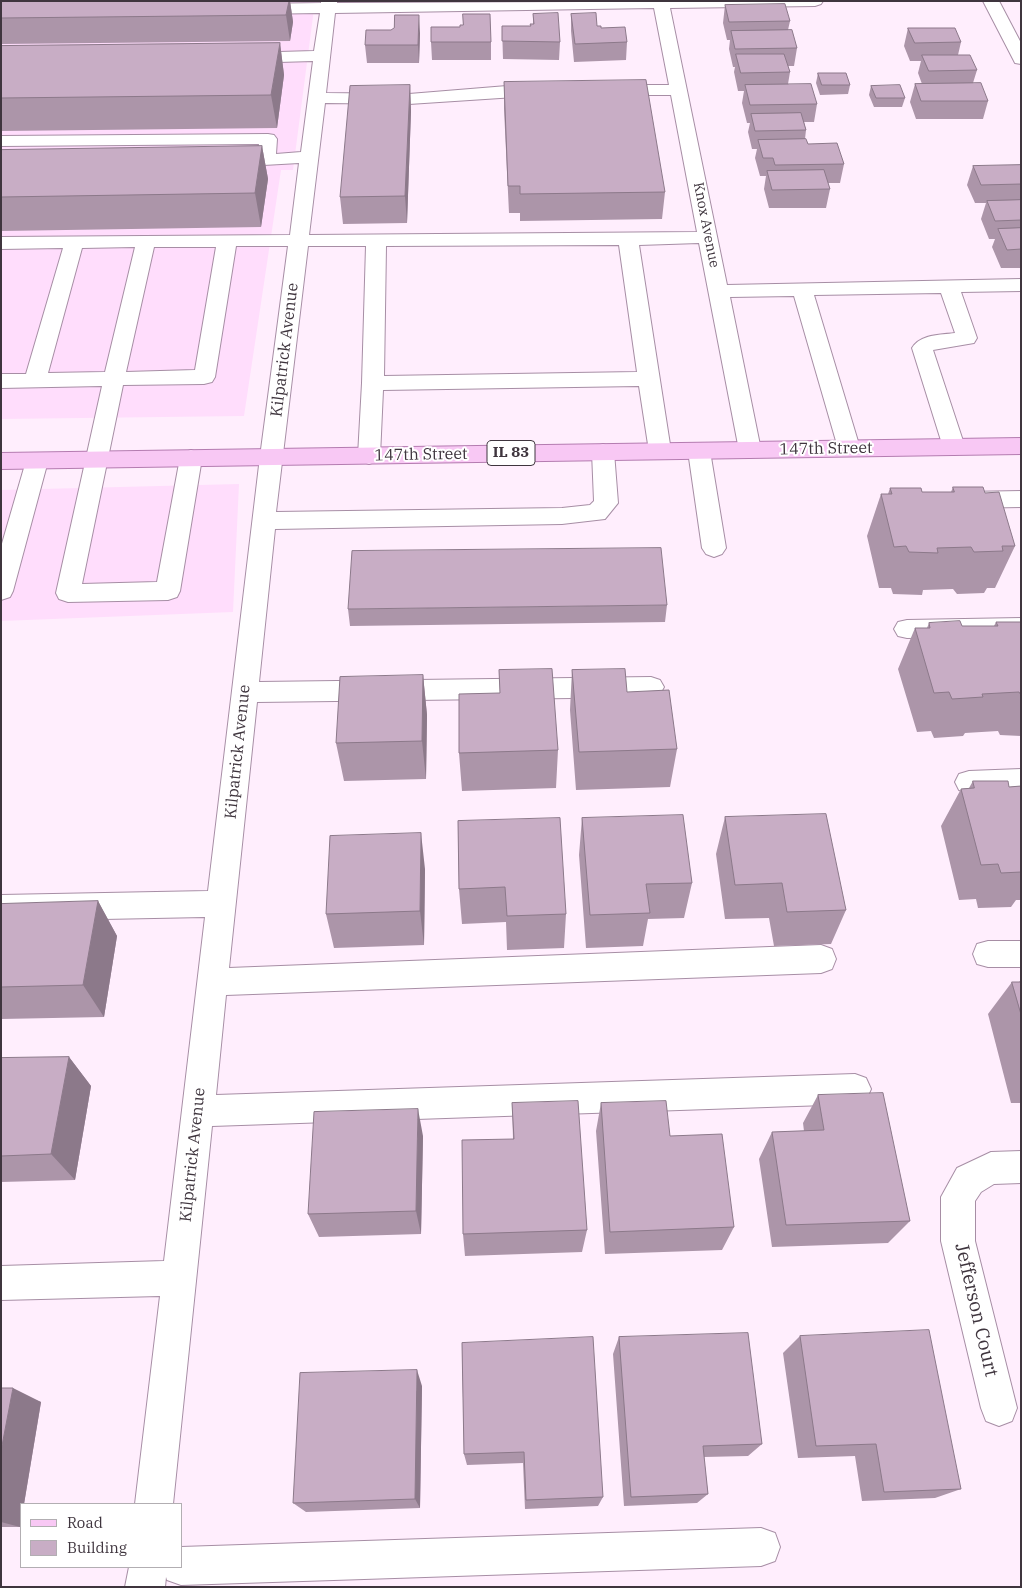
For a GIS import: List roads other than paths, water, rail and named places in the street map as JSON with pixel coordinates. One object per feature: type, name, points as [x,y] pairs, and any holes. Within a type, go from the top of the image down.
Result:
[{"type":"main road","name":"147th Street","points":[[1,461],[1021,446]]},
{"type":"street","points":[[236,10],[329,5],[815,1]]},
{"type":"street","points":[[991,1],[1021,60]]},
{"type":"street","name":"Knox Avenue","points":[[661,3],[750,450]]},
{"type":"street","name":"Kilpatrick Avenue","points":[[154,1503],[271,457],[329,5]]},
{"type":"street","points":[[225,58],[322,56]]},
{"type":"street","points":[[593,90],[679,90]]},
{"type":"street","points":[[317,98],[409,99],[507,91],[555,91]]},
{"type":"street","points":[[1,141],[268,139],[266,160]]},
{"type":"street","points":[[210,162],[310,157]]},
{"type":"street","points":[[1,243],[709,237]]},
{"type":"street","points":[[369,456],[373,383],[376,239]]},
{"type":"street","points":[[628,239],[660,451]]},
{"type":"street","points":[[1,381],[204,377],[227,240]]},
{"type":"street","points":[[146,241],[95,460],[68,593],[168,591],[191,458]]},
{"type":"street","points":[[35,381],[74,242]]},
{"type":"street","points":[[719,291],[1021,285]]},
{"type":"street","points":[[949,287],[967,338],[930,343],[922,348],[954,447]]},
{"type":"street","points":[[802,289],[849,448]]},
{"type":"street","points":[[373,383],[650,378]]},
{"type":"street","points":[[699,451],[714,548]]},
{"type":"street","points":[[264,521],[562,516],[597,513],[606,503],[603,452]]},
{"type":"street","points":[[2,583],[12,514],[37,461]]},
{"type":"street","points":[[942,500],[1021,499]]},
{"type":"street","points":[[907,629],[1021,627]]},
{"type":"street","points":[[245,692],[651,687]]},
{"type":"street","points":[[969,782],[1021,780]]},
{"type":"street","points":[[1,908],[222,904]]},
{"type":"street","points":[[988,954],[1021,954]]},
{"type":"street","points":[[213,982],[821,959]]},
{"type":"street","points":[[198,1111],[855,1089]]},
{"type":"street","name":"Jefferson Court","points":[[1000,1408],[958,1241],[958,1197],[969,1180],[991,1168],[1021,1167]]},
{"type":"street","points":[[1,1283],[180,1278]]},
{"type":"street","points":[[182,1566],[761,1547]]},
{"type":"street","points":[[145,1587],[148,1568]]}]
